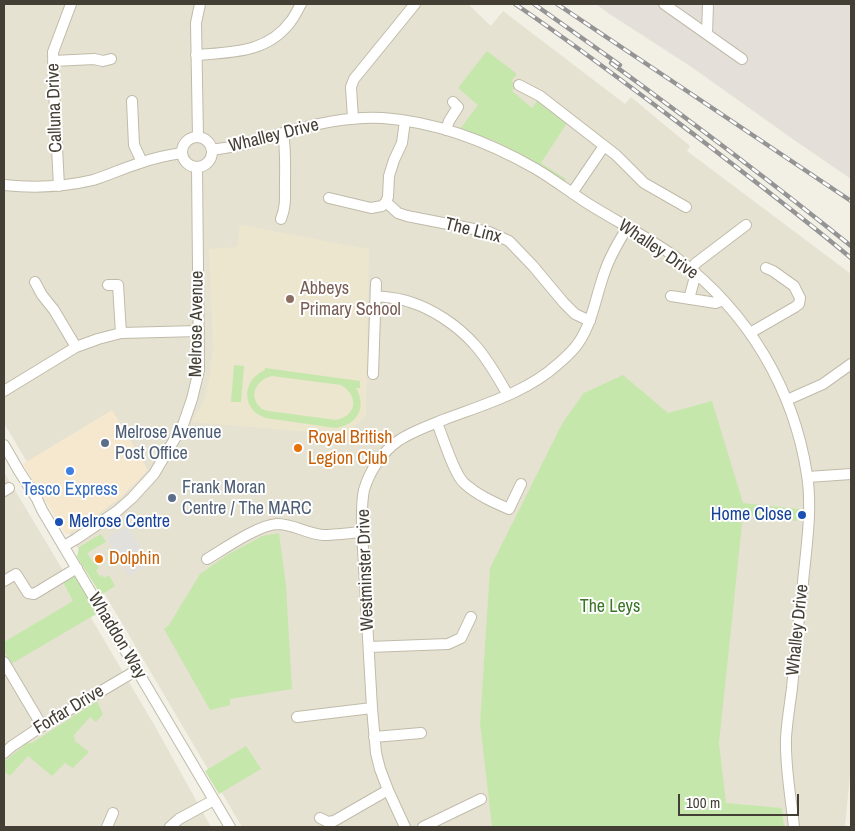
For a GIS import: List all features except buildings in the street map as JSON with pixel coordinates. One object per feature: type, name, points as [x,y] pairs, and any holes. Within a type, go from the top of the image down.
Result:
[{"type":"street","name":"Calluna Drive","points":[[59,186],[53,52],[71,4]]},
{"type":"street","points":[[198,136],[196,23],[200,4]]},
{"type":"street","points":[[196,55],[240,52],[257,47],[275,37],[291,21],[301,4]]},
{"type":"street","points":[[353,119],[351,87],[354,79],[415,4]]},
{"type":"street","points":[[664,4],[742,59]]},
{"type":"street","points":[[707,34],[708,4]]},
{"type":"street","points":[[53,61],[112,59]]},
{"type":"street","points":[[519,85],[540,96],[616,155],[644,183],[686,207]]},
{"type":"street","points":[[132,101],[134,145],[142,162]]},
{"type":"street","points":[[446,130],[458,106],[453,102]]},
{"type":"street","name":"Whalley Drive","points":[[212,150],[247,144],[303,127],[353,119],[380,118],[405,121],[446,130],[481,141],[538,170],[675,257],[693,271],[723,300],[750,333],[773,369],[787,400],[799,437],[808,477],[809,518],[786,737],[794,827]]},
{"type":"street","points":[[329,198],[371,208],[382,206],[386,202],[389,176],[402,142],[405,121]]},
{"type":"street","points":[[281,219],[285,210],[285,148],[283,133]]},
{"type":"street","points":[[198,136],[206,139],[212,150],[210,160],[206,164],[197,167],[188,164],[182,153],[184,143],[198,136]]},
{"type":"street","points":[[572,193],[604,146]]},
{"type":"street","points":[[4,185],[31,187],[59,186],[93,180],[142,162],[182,153]]},
{"type":"street","name":"Melrose Avenue","points":[[64,546],[116,512],[132,498],[154,474],[183,425],[199,370],[197,167]]},
{"type":"street","name":"The Linx","points":[[386,202],[398,213],[407,216],[489,232],[509,241],[575,314],[590,321]]},
{"type":"street","points":[[689,299],[696,263],[746,225]]},
{"type":"street","name":"Westminster Drive","points":[[405,827],[380,769],[374,737],[362,532],[362,508],[365,489],[372,471],[384,453],[398,441],[437,422],[508,395],[536,381],[557,365],[579,343],[590,321],[605,270],[628,228]]},
{"type":"street","points":[[750,333],[799,304],[800,298],[794,286],[766,268]]},
{"type":"street","points":[[35,282],[76,347]]},
{"type":"street","points":[[373,374],[376,283]]},
{"type":"street","points":[[108,285],[118,285],[121,333]]},
{"type":"street","points":[[376,296],[410,301],[437,314],[454,325],[475,344],[508,395]]},
{"type":"street","points":[[671,296],[716,303],[723,300]]},
{"type":"street","points":[[4,391],[76,347],[98,339],[121,333],[199,332]]},
{"type":"street","points":[[787,400],[823,384],[851,364]]},
{"type":"street","points":[[437,422],[463,482],[508,509],[521,484]]},
{"type":"street","name":"Whaddon Way","points":[[4,445],[230,827]]},
{"type":"street","points":[[808,477],[851,474]]},
{"type":"street","points":[[207,559],[247,536],[276,524],[322,535],[362,532]]},
{"type":"street","points":[[4,581],[16,574],[28,593],[34,594],[77,568]]},
{"type":"street","points":[[369,647],[448,644],[461,638],[471,618]]},
{"type":"street","points":[[4,662],[42,726]]},
{"type":"street","name":"Forfar Drive","points":[[4,753],[42,726],[137,670]]},
{"type":"street","points":[[297,717],[372,708]]},
{"type":"street","points":[[374,737],[421,733]]},
{"type":"street","points":[[320,818],[328,822],[334,821],[388,790]]},
{"type":"street","points":[[423,827],[481,799]]},
{"type":"street","points":[[170,827],[180,819],[214,800]]},
{"type":"street","points":[[107,827],[113,813]]},
{"type":"shaded area","points":[[4,4],[468,4],[491,26],[503,11],[625,104],[631,97],[690,146],[687,151],[851,274],[851,764],[845,827],[242,827],[4,423]]},
{"type":"shaded area","points":[[596,4],[851,4],[851,179],[690,66]]},
{"type":"shaded area","name":"Abbeys Primary School","points":[[240,225],[369,249],[366,415],[346,435],[192,422],[204,400],[213,350],[209,249],[237,247]]},
{"type":"shaded area","points":[[112,410],[148,470],[120,498],[84,525],[66,535],[23,464]]},
{"type":"shaded area","points":[[4,472],[156,728],[211,827],[4,827]]},
{"type":"shaded area","points":[[127,526],[149,564],[129,576],[107,538]]},
{"type":"green space","points":[[487,51],[517,74],[512,80],[515,87],[512,91],[532,108],[537,101],[567,123],[541,163],[566,179],[565,182],[528,158],[495,141],[460,129],[478,105],[458,88]]},
{"type":"green space","points":[[234,365],[244,366],[241,402],[231,402]]},
{"type":"green space","points":[[265,368],[360,381],[360,388],[356,388],[361,402],[358,414],[350,423],[335,428],[260,416],[249,404],[247,393],[251,382],[259,373],[265,370]],"holes":[[[272,376],[341,385],[351,395],[353,405],[352,410],[348,414],[336,420],[265,410],[257,403],[254,393],[258,384]]]},
{"type":"green space","name":"The Leys","points":[[623,375],[668,413],[712,401],[743,503],[799,509],[797,521],[743,515],[719,743],[726,803],[782,808],[784,827],[492,827],[480,723],[490,568],[563,422],[584,393]]},
{"type":"green space","points":[[279,533],[286,586],[292,689],[230,699],[230,705],[210,710],[164,629],[169,625],[200,574],[227,555],[262,536]]},
{"type":"green space","points":[[101,534],[106,542],[87,553],[99,568],[96,570],[100,577],[102,575],[104,578],[109,575],[115,586],[101,595],[77,557],[79,547]]},
{"type":"green space","points":[[75,574],[98,613],[11,664],[4,651],[4,642],[73,601],[63,582]]},
{"type":"green space","points":[[97,701],[103,714],[96,722],[90,717],[74,735],[75,741],[89,752],[73,768],[65,763],[52,776],[28,756],[10,776],[4,771],[4,762],[27,743],[32,743]]},
{"type":"green space","points":[[246,746],[261,769],[219,794],[205,771]]},
{"type":"railway","points":[[515,4],[584,52],[696,136],[794,211],[851,258]]},
{"type":"railway","points":[[534,4],[620,65]]},
{"type":"railway","points":[[557,4],[851,201]]},
{"type":"railway","points":[[611,63],[732,153],[851,246]]},
{"type":"place","name":"Abbeys Primary School","points":[[290,299]]},
{"type":"place","name":"Melrose Avenue Post Office","points":[[105,443]]},
{"type":"place","name":"Royal British Legion Club","points":[[298,448]]},
{"type":"place","name":"Tesco Express","points":[[70,471]]},
{"type":"place","name":"Frank Moran Centre / The MARC","points":[[172,498]]},
{"type":"place","name":"Home Close","points":[[802,515]]},
{"type":"place","name":"Melrose Centre","points":[[59,522]]},
{"type":"place","name":"Dolphin","points":[[99,559]]}]
